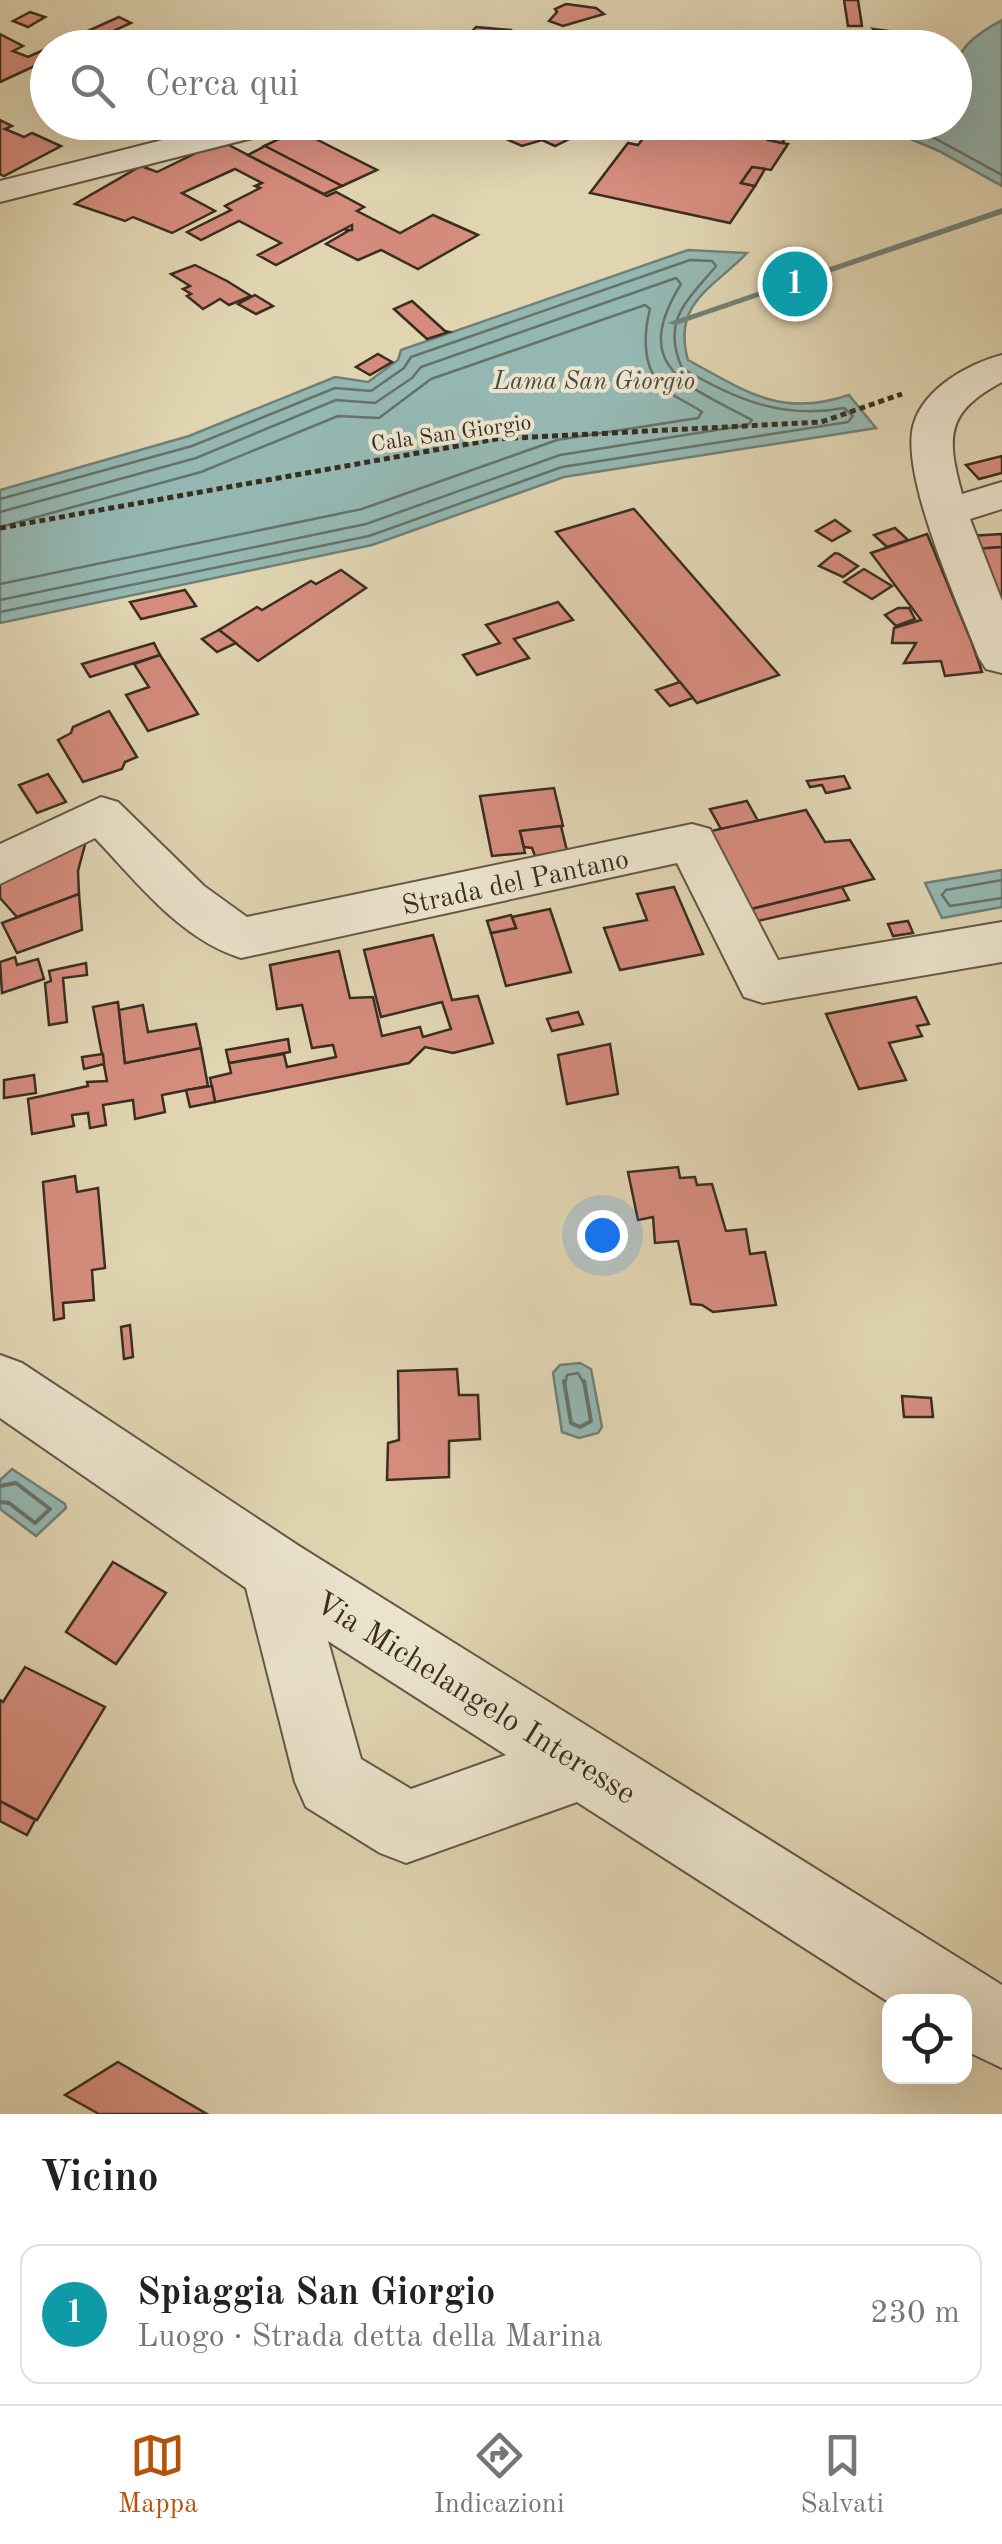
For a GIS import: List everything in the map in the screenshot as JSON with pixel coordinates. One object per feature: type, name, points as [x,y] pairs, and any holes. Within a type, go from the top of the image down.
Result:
[{"type":"street","points":[[0,192],[205,140]]},
{"type":"street","points":[[984,375],[944,401],[932,422],[931,458],[946,512],[1002,658]]},
{"type":"street","points":[[946,512],[1002,495]]},
{"type":"street","name":"Strada del Pantano","points":[[0,866],[101,814],[203,912],[240,938],[692,842],[763,983],[1002,942]]},
{"type":"street","name":"Via Michelangelo Interesse","points":[[0,1383],[275,1570],[945,1994]]},
{"type":"street","points":[[275,1570],[331,1782],[406,1826],[583,1764]]},
{"type":"street","points":[[972,2011],[1002,2029]]},
{"type":"path","name":"Cala San Giorgio","points":[[0,528],[496,439],[821,422],[910,391],[984,375]]},
{"type":"water","points":[[1002,20],[1002,186],[913,140],[972,140],[972,40]]},
{"type":"water","name":"Lama San Giorgio","points":[[688,250],[747,253],[690,311],[685,341],[688,360],[765,398],[803,404],[849,395],[876,428],[564,477],[372,545],[0,623],[0,490],[189,436],[335,377],[368,382],[398,360],[401,350]]},
{"type":"water","points":[[1002,870],[1002,907],[942,918],[925,883]]},
{"type":"water","points":[[580,1363],[591,1369],[602,1427],[598,1433],[579,1438],[562,1432],[553,1373],[560,1365]]},
{"type":"water","points":[[12,1469],[65,1504],[66,1508],[36,1536],[0,1509],[0,1480]]},
{"type":"building","points":[[844,0],[858,0],[862,26],[848,26]]},
{"type":"building","points":[[566,4],[596,8],[604,14],[563,26],[549,21],[557,12],[555,9]]},
{"type":"building","points":[[30,12],[45,17],[28,27],[13,21]]},
{"type":"building","points":[[119,17],[131,23],[116,30],[90,30]]},
{"type":"building","points":[[0,34],[23,46],[13,51],[30,56],[30,68],[0,82]]},
{"type":"building","points":[[0,120],[12,126],[5,129],[24,137],[30,134],[30,140],[48,140],[61,146],[4,176],[0,174]]},
{"type":"building","points":[[277,140],[318,140],[377,170],[342,186],[264,146]]},
{"type":"building","points":[[508,140],[542,140],[522,146]]},
{"type":"building","points":[[542,140],[567,140],[555,146]]},
{"type":"building","points":[[642,140],[768,140],[788,144],[771,170],[752,167],[741,183],[755,186],[730,223],[590,193],[628,143],[638,145]]},
{"type":"building","points":[[221,141],[327,196],[336,192],[364,207],[357,211],[400,233],[433,215],[478,235],[418,269],[381,250],[358,260],[326,244],[348,231],[345,230],[352,230],[352,225],[276,265],[258,255],[281,243],[239,221],[201,240],[187,232],[231,210],[225,206],[260,188],[255,186],[262,183],[235,169],[182,193],[215,211],[172,233],[133,217],[125,221],[75,204],[141,166],[157,172]]},
{"type":"building","points":[[265,146],[342,186],[324,194],[248,155]]},
{"type":"building","points":[[752,167],[765,169],[755,186],[741,183]]},
{"type":"building","points":[[195,265],[251,296],[229,305],[220,299],[203,309],[183,289],[190,286],[171,274]]},
{"type":"building","points":[[255,295],[273,306],[256,314],[238,304]]},
{"type":"building","points":[[412,301],[449,332],[427,339],[394,309]]},
{"type":"building","points":[[378,354],[392,362],[370,375],[356,367]]},
{"type":"building","points":[[1002,456],[1002,473],[979,479],[966,465]]},
{"type":"building","points":[[634,509],[779,675],[697,703],[556,532]]},
{"type":"building","points":[[835,520],[850,531],[832,541],[816,531]]},
{"type":"building","points":[[895,528],[908,540],[887,547],[874,535]]},
{"type":"building","points":[[927,534],[982,672],[945,676],[941,661],[904,663],[916,643],[892,643],[894,628],[921,620],[871,553]]},
{"type":"building","points":[[1002,534],[1002,547],[975,549],[969,536]]},
{"type":"building","points":[[1002,547],[1002,596],[995,597],[975,549]]},
{"type":"building","points":[[835,553],[858,566],[843,577],[819,566]]},
{"type":"building","points":[[864,569],[892,586],[872,599],[844,582]]},
{"type":"building","points":[[341,570],[366,588],[258,661],[219,630],[257,607],[262,610],[311,581],[316,584]]},
{"type":"building","points":[[185,590],[196,606],[141,619],[130,602]]},
{"type":"building","points":[[558,602],[573,620],[514,639],[529,658],[477,675],[463,655],[500,643],[486,625]]},
{"type":"building","points":[[898,608],[909,608],[915,619],[896,626],[885,615]]},
{"type":"building","points":[[219,630],[236,643],[217,652],[202,639]]},
{"type":"building","points":[[154,643],[160,655],[90,677],[82,664]]},
{"type":"building","points":[[160,655],[198,714],[148,731],[126,695],[149,687],[134,664]]},
{"type":"building","points":[[680,682],[693,698],[670,706],[656,690]]},
{"type":"building","points":[[109,711],[137,757],[125,762],[122,769],[83,782],[58,740],[71,733],[73,727]]},
{"type":"building","points":[[48,774],[66,802],[37,813],[19,785]]},
{"type":"building","points":[[844,776],[850,788],[826,793],[822,785],[810,787],[807,781]]},
{"type":"building","points":[[554,788],[563,826],[520,831],[525,853],[492,856],[480,796]]},
{"type":"building","points":[[747,801],[758,821],[721,829],[710,809]]},
{"type":"building","points":[[806,810],[825,842],[850,840],[874,879],[743,911],[702,833]]},
{"type":"building","points":[[561,826],[567,851],[535,856],[532,848],[524,847],[520,831]]},
{"type":"building","points":[[87,837],[78,871],[79,894],[17,917],[0,898],[0,877]]},
{"type":"building","points":[[674,887],[703,954],[620,970],[604,928],[647,920],[637,894]]},
{"type":"building","points":[[842,887],[849,900],[749,923],[743,911]]},
{"type":"building","points":[[79,894],[82,930],[17,953],[2,923]]},
{"type":"building","points":[[550,909],[571,972],[506,986],[491,933],[516,928],[512,917]]},
{"type":"building","points":[[511,915],[516,928],[491,933],[487,921]]},
{"type":"building","points":[[908,921],[913,933],[893,936],[888,924]]},
{"type":"building","points":[[433,935],[452,1000],[478,996],[493,1043],[453,1053],[425,1047],[409,1063],[215,1102],[210,1078],[231,1073],[229,1063],[284,1054],[287,1067],[336,1057],[333,1045],[312,1048],[302,1005],[277,1009],[270,965],[339,951],[350,998],[373,997],[382,1036],[420,1027],[423,1037],[451,1029],[442,1002],[381,1017],[364,950]]},
{"type":"building","points":[[15,957],[17,965],[38,959],[44,979],[2,993],[0,962]]},
{"type":"building","points":[[86,963],[87,975],[63,978],[67,1022],[49,1025],[45,983],[51,981],[49,971]]},
{"type":"building","points":[[916,997],[929,1024],[917,1026],[922,1036],[889,1043],[906,1080],[859,1089],[826,1014]]},
{"type":"building","points":[[118,1002],[125,1063],[201,1048],[208,1086],[162,1095],[165,1112],[135,1119],[133,1100],[103,1105],[106,1125],[90,1128],[88,1113],[72,1115],[74,1126],[32,1134],[28,1099],[88,1086],[87,1082],[107,1081],[93,1007]]},
{"type":"building","points":[[143,1005],[148,1032],[196,1024],[201,1048],[125,1063],[119,1010]]},
{"type":"building","points":[[578,1012],[583,1024],[552,1031],[547,1019]]},
{"type":"building","points":[[288,1039],[290,1052],[229,1063],[226,1050]]},
{"type":"building","points":[[610,1044],[618,1094],[567,1104],[558,1055]]},
{"type":"building","points":[[103,1054],[104,1064],[84,1069],[82,1057]]},
{"type":"building","points":[[34,1075],[36,1093],[4,1098],[4,1080]]},
{"type":"building","points":[[212,1086],[215,1102],[190,1107],[186,1090]]},
{"type":"building","points":[[678,1167],[680,1178],[695,1177],[697,1185],[712,1184],[726,1231],[746,1229],[750,1254],[765,1252],[776,1305],[713,1312],[691,1304],[678,1241],[655,1243],[653,1217],[638,1220],[628,1172]]},
{"type":"building","points":[[75,1176],[77,1192],[98,1188],[105,1268],[92,1270],[94,1300],[63,1303],[64,1318],[54,1320],[43,1182]]},
{"type":"building","points":[[130,1325],[133,1357],[124,1359],[121,1327]]},
{"type":"building","points":[[457,1369],[459,1395],[478,1395],[480,1439],[449,1441],[449,1477],[387,1480],[388,1443],[399,1440],[398,1371]]},
{"type":"building","points":[[902,1396],[931,1398],[933,1417],[904,1417]]},
{"type":"building","points":[[113,1562],[166,1593],[116,1664],[66,1632]]},
{"type":"building","points":[[25,1667],[105,1707],[37,1820],[0,1801],[0,1700],[3,1702]]},
{"type":"building","points":[[0,1801],[35,1820],[27,1835],[0,1821]]},
{"type":"building","points":[[118,2062],[207,2114],[99,2114],[65,2095]]},
{"type":"waterway","points":[[672,323],[1002,211]]},
{"type":"place","name":"Spiaggia San Giorgio","points":[[795,284]]}]
